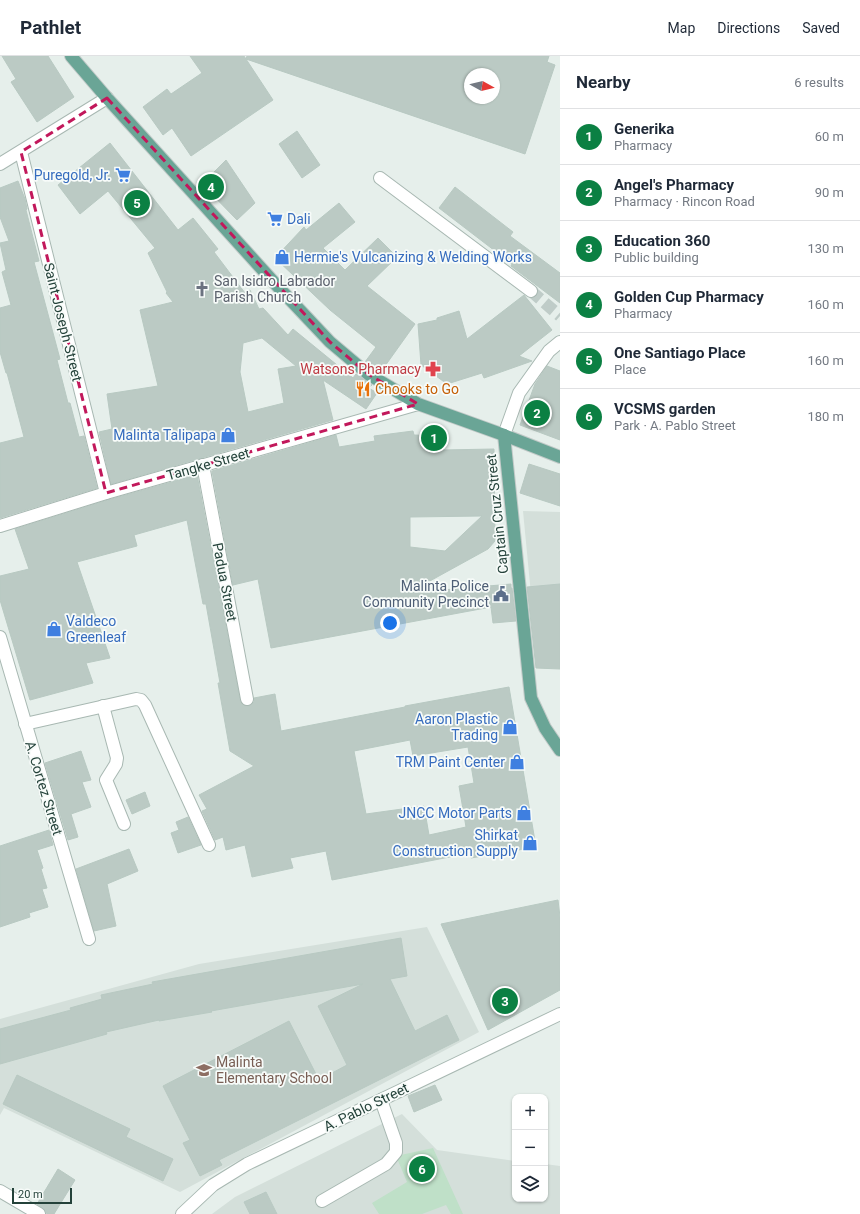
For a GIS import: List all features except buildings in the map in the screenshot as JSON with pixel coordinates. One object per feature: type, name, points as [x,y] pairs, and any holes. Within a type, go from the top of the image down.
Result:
[{"type":"main road","points":[[71,56],[107,98],[280,289],[330,342],[368,374],[418,404],[560,457]]},
{"type":"main road","name":"Captain Cruz Street","points":[[504,435],[532,698],[545,728],[560,750]]},
{"type":"street","points":[[0,164],[107,98]]},
{"type":"street","name":"Saint Joseph Street","points":[[21,152],[106,493]]},
{"type":"street","points":[[380,178],[532,290]]},
{"type":"street","points":[[504,435],[519,393],[549,351],[560,342]]},
{"type":"street","name":"Tangke Street","points":[[0,526],[106,493],[418,404]]},
{"type":"street","name":"Padua Street","points":[[203,465],[247,698]]},
{"type":"street","name":"A. Cortez Street","points":[[0,637],[89,939]]},
{"type":"street","points":[[25,724],[136,699],[141,700],[145,705],[209,845]]},
{"type":"street","points":[[103,706],[117,758],[116,764],[106,780],[124,824]]},
{"type":"street","name":"A. Pablo Street","points":[[182,1214],[213,1185],[247,1164],[560,1014]]},
{"type":"street","points":[[322,1201],[386,1164],[396,1152],[396,1143],[382,1100]]},
{"type":"street","points":[[0,1191],[39,1214]]},
{"type":"highlighted area","points":[[107,98],[330,342],[368,374],[418,404],[106,493],[21,152]]},
{"type":"shaded area","points":[[523,511],[560,512],[560,635],[535,636]]},
{"type":"shaded area","name":"Malinta Elementary School","points":[[427,927],[479,1032],[180,1192],[4,1108],[0,1115],[0,1019],[199,964]]},
{"type":"shaded area","points":[[402,1114],[437,1150],[512,1161],[512,1202],[548,1202],[548,1164],[560,1166],[560,1214],[212,1214],[235,1197]]},
{"type":"green space","points":[[433,1148],[463,1214],[451,1214],[446,1205],[422,1214],[379,1214],[372,1203],[407,1182],[396,1156]]},
{"type":"tunnel","points":[[531,291],[560,316]]},
{"type":"place","name":"Puregold, Jr.","points":[[123,175]]},
{"type":"place","name":"Golden Cup Pharmacy","points":[[211,187]]},
{"type":"place","name":"One Santiago Place","points":[[137,203]]},
{"type":"place","name":"Dali","points":[[275,219]]},
{"type":"place","name":"Hermie's Vulcanizing & Welding Works","points":[[282,257]]},
{"type":"place","name":"San Isidro Labrador Parish Church","points":[[202,289]]},
{"type":"place","name":"Watsons Pharmacy","points":[[433,369]]},
{"type":"place","name":"Chooks to Go","points":[[363,389]]},
{"type":"place","name":"Angel's Pharmacy","points":[[537,413]]},
{"type":"place","name":"Malinta Talipapa","points":[[228,435]]},
{"type":"place","name":"Generika","points":[[434,438]]},
{"type":"place","name":"Malinta Police Community Precinct","points":[[501,594]]},
{"type":"place","name":"Valdeco Greenleaf","points":[[54,629]]},
{"type":"place","name":"Aaron Plastic Trading","points":[[510,727]]},
{"type":"place","name":"TRM Paint Center","points":[[517,762]]},
{"type":"place","name":"JNCC Motor Parts","points":[[524,813]]},
{"type":"place","name":"Shirkat Construction Supply","points":[[530,843]]},
{"type":"place","name":"Education 360","points":[[505,1001]]},
{"type":"place","name":"Malinta Elementary School","points":[[204,1070]]},
{"type":"place","name":"VCSMS garden","points":[[422,1169]]}]
